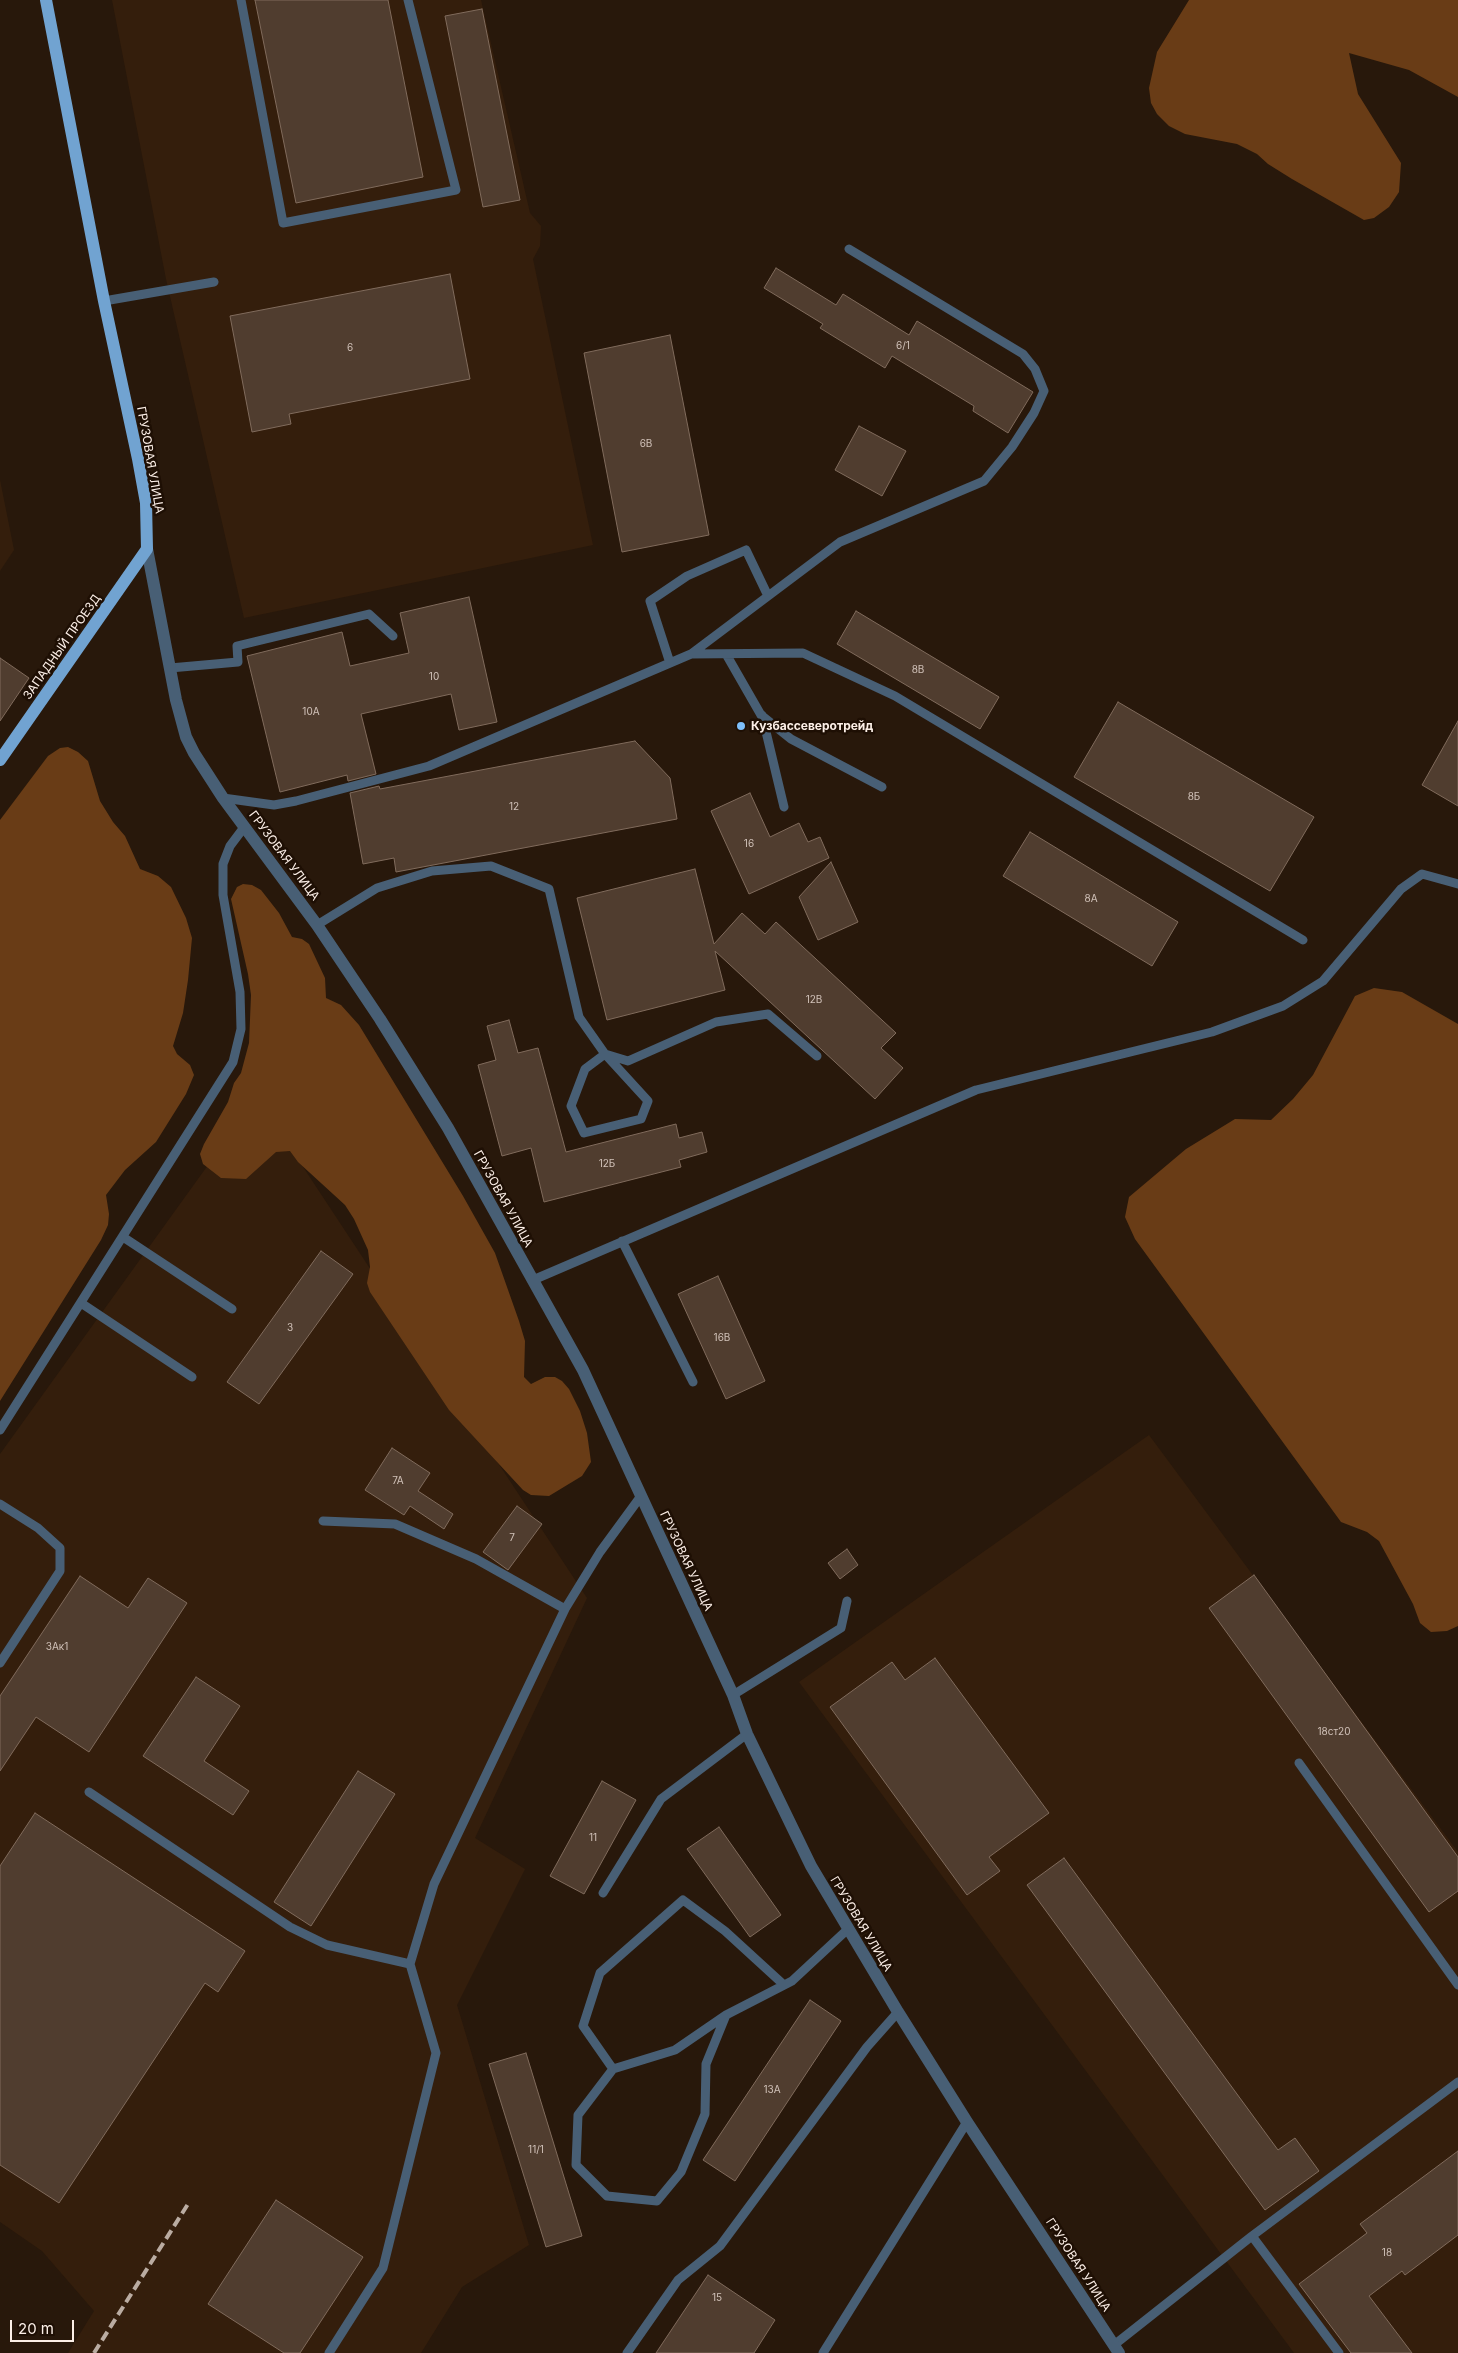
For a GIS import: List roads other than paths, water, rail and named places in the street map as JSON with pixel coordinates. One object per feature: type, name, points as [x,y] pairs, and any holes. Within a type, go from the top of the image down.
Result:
[{"type":"main road","name":"ГРУЗОВАЯ УЛИЦА","points":[[46,0],[104,301],[146,503],[147,549]]},
{"type":"main road","name":"ЗАПАДНЫЙ ПРОЕЗД","points":[[0,760],[147,549]]},
{"type":"street","name":"ГРУЗОВАЯ УЛИЦА","points":[[147,549],[176,700],[186,737],[194,753],[223,798],[317,924],[380,1019],[448,1128],[583,1370],[733,1695],[747,1734],[789,1824],[848,1929],[898,2012],[967,2122],[1116,2349]]},
{"type":"lane","points":[[241,0],[282,223],[456,190],[408,0]]},
{"type":"lane","points":[[223,798],[274,805],[296,802],[428,766],[691,654],[840,542],[984,481],[1012,447],[1034,413],[1044,391],[1035,369],[1023,354],[849,249]]},
{"type":"lane","points":[[104,301],[214,282]]},
{"type":"lane","points":[[670,663],[650,600],[686,576],[746,550],[768,596]]},
{"type":"lane","points":[[170,668],[238,662],[238,646],[369,614],[393,636]]},
{"type":"lane","points":[[691,654],[803,654],[895,696],[1303,940]]},
{"type":"lane","points":[[726,654],[762,715],[784,807]]},
{"type":"lane","points":[[762,715],[792,739],[882,787]]},
{"type":"lane","points":[[0,1430],[234,1062],[241,1029],[240,992],[223,895],[223,864],[230,846],[245,826]]},
{"type":"lane","points":[[317,924],[378,888],[432,870],[491,866],[549,889],[579,1017],[604,1054],[648,1101],[641,1118],[584,1133],[571,1106],[585,1069],[604,1054]]},
{"type":"lane","points":[[533,1280],[976,1090],[1212,1032],[1283,1006],[1324,981],[1401,889],[1422,874],[1458,884]]},
{"type":"lane","points":[[604,1054],[628,1061],[716,1022],[768,1014],[817,1056]]},
{"type":"lane","points":[[123,1236],[232,1309]]},
{"type":"lane","points":[[622,1241],[693,1382]]},
{"type":"lane","points":[[81,1303],[192,1377]]},
{"type":"lane","points":[[329,2353],[382,2268],[436,2053],[410,1964],[434,1884],[565,1609],[600,1552],[641,1496]]},
{"type":"lane","points":[[0,1504],[38,1528],[60,1548],[60,1571],[0,1662]]},
{"type":"lane","points":[[323,1521],[395,1524],[476,1559],[565,1609]]},
{"type":"lane","points":[[733,1695],[841,1628],[847,1601]]},
{"type":"lane","points":[[603,1893],[661,1799],[747,1734]]},
{"type":"lane","points":[[1299,1763],[1458,1985]]},
{"type":"lane","points":[[88,1792],[290,1927],[328,1946],[410,1964]]},
{"type":"lane","points":[[613,2069],[583,2026],[600,1973],[683,1900],[725,1931],[784,1985]]},
{"type":"lane","points":[[726,2015],[706,2064],[705,2114],[680,2172],[657,2201],[607,2196],[576,2165],[578,2115],[613,2069],[676,2050],[726,2015],[792,1981],[848,1929]]},
{"type":"lane","points":[[627,2353],[678,2280],[720,2246],[867,2047],[898,2012]]},
{"type":"lane","points":[[1116,2349],[1252,2236],[1458,2082]]},
{"type":"lane","points":[[823,2353],[967,2122]]},
{"type":"lane","points":[[1252,2236],[1338,2353]]},
{"type":"railway","points":[[94,2353],[188,2204]]},
{"type":"place","name":"Кузбассеверотрейд","points":[[741,726]]}]
